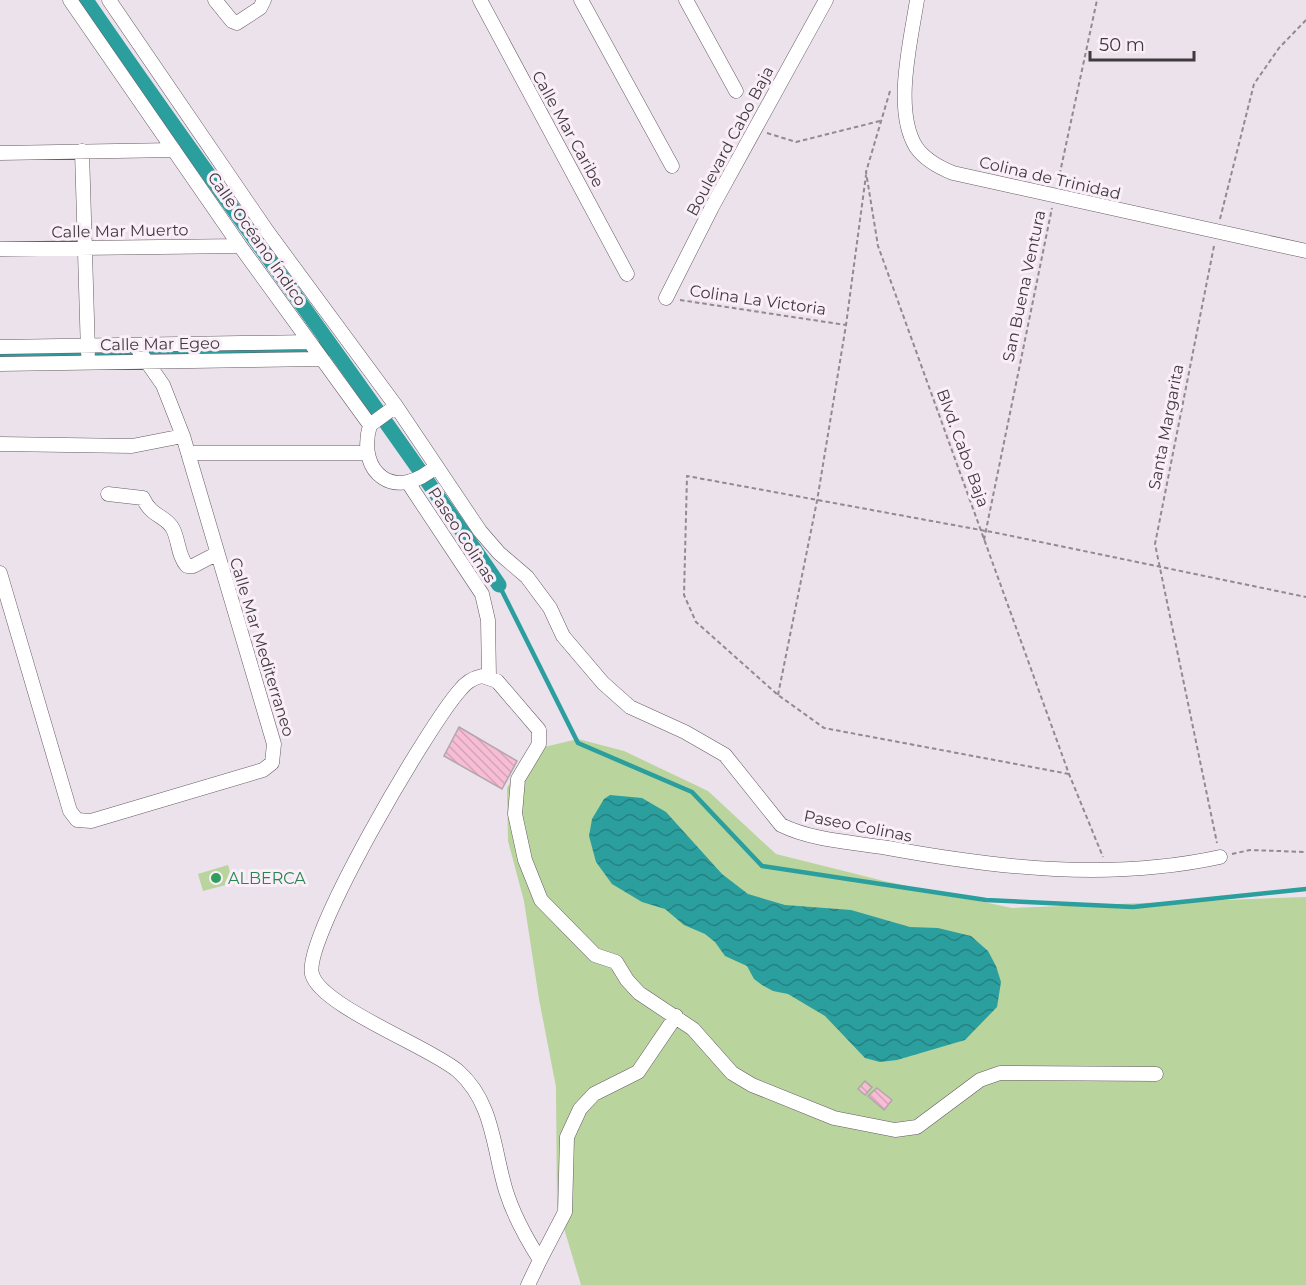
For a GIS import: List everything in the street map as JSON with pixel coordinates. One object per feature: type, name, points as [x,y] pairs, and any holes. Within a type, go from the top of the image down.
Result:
[{"type":"street","name":"Calle Océano Índico","points":[[70,0],[320,358],[382,416]]},
{"type":"street","name":"Calle Océano Índico","points":[[109,0],[267,231],[382,416],[424,475]]},
{"type":"street","points":[[215,0],[231,21],[237,23],[260,8],[264,0]]},
{"type":"street","name":"Calle Mar Caribe","points":[[480,0],[627,274]]},
{"type":"street","points":[[581,0],[672,166]]},
{"type":"street","points":[[686,0],[736,92]]},
{"type":"street","name":"Boulevard Cabo Baja","points":[[666,298],[712,207],[826,0]]},
{"type":"street","name":"Colina de Trinidad","points":[[917,0],[905,95],[906,119],[917,148],[935,165],[953,173],[1306,251]]},
{"type":"street","points":[[0,153],[174,150]]},
{"type":"street","points":[[82,152],[86,345],[89,360]]},
{"type":"street","name":"Calle Mar Muerto","points":[[0,249],[240,246]]},
{"type":"street","name":"Calle Mar Egeo","points":[[0,347],[309,342]]},
{"type":"street","name":"Calle Mar Mediterraneo","points":[[0,573],[70,811],[77,820],[91,821],[263,770],[272,763],[274,744],[183,436],[163,385],[135,346]]},
{"type":"street","name":"Calle Mar Egeo","points":[[0,364],[89,360],[320,358]]},
{"type":"street","points":[[367,453],[382,416]]},
{"type":"street","points":[[0,444],[132,446],[183,436]]},
{"type":"street","points":[[188,453],[367,453]]},
{"type":"street","points":[[367,453],[383,478],[398,484],[424,475]]},
{"type":"street","name":"Paseo Colinas","points":[[424,475],[482,594],[488,620],[489,677]]},
{"type":"street","name":"Paseo Colinas","points":[[424,475],[499,553],[527,578],[550,608],[563,636],[603,683],[630,707],[685,732],[724,755],[781,825],[794,831],[825,838],[939,859],[1019,867],[1149,869],[1220,856]]},
{"type":"street","points":[[108,494],[143,498],[151,513],[165,519],[173,528],[187,566],[194,566],[216,554]]},
{"type":"street","points":[[540,1260],[514,1212],[506,1190],[491,1124],[467,1081],[450,1065],[326,993],[313,976],[311,965],[316,943],[350,873],[434,724],[468,681],[475,677],[489,677],[497,681],[539,730],[539,744],[518,779],[515,814],[525,860],[541,900],[595,955],[616,962],[639,993],[676,1016],[701,1037],[732,1073],[752,1085],[846,1122],[881,1129],[905,1130],[917,1127],[980,1080],[1000,1073],[1156,1074]]},
{"type":"street","points":[[528,1285],[565,1212],[565,1158],[570,1127],[586,1101],[594,1094],[638,1072],[676,1016]]},
{"type":"path","name":"San Buena Ventura","points":[[984,541],[1097,0]]},
{"type":"path","name":"Santa Margarita","points":[[1220,856],[1162,567],[1155,544],[1217,233],[1254,84],[1280,48],[1306,20]]},
{"type":"path","name":"Blvd. Cabo Baja","points":[[891,89],[866,172],[878,246],[1069,774],[1108,870]]},
{"type":"path","points":[[756,130],[796,142],[880,121]]},
{"type":"path","points":[[778,695],[817,501],[846,325],[866,172]]},
{"type":"path","name":"Colina La Victoria","points":[[666,298],[846,325]]},
{"type":"path","points":[[1069,774],[824,728],[778,695],[696,622],[684,595],[687,476],[986,531],[1306,597]]},
{"type":"path","points":[[1220,856],[1250,850],[1306,852]]},
{"type":"green space","points":[[578,739],[624,751],[708,791],[776,854],[884,881],[1012,908],[1306,897],[1306,1285],[581,1285],[557,1205],[556,1087],[539,999],[524,901],[508,841],[507,788],[525,756],[544,747]]},
{"type":"green space","name":"ALBERCA","points":[[228,865],[233,883],[203,891],[198,874]]},
{"type":"water","points":[[610,795],[642,798],[666,812],[722,874],[748,894],[785,905],[851,910],[910,927],[938,928],[971,936],[988,951],[996,966],[1001,982],[997,1007],[965,1040],[897,1060],[880,1062],[865,1058],[825,1016],[788,994],[773,991],[762,985],[754,979],[747,966],[725,956],[715,942],[705,934],[684,925],[665,909],[642,902],[612,884],[596,862],[589,836],[592,819],[604,799]]},
{"type":"building","points":[[459,727],[517,761],[502,789],[444,756]]},
{"type":"building","points":[[865,1081],[872,1087],[865,1095],[858,1089]]},
{"type":"building","points":[[877,1088],[892,1100],[884,1110],[868,1096]]},
{"type":"waterway","points":[[86,0],[499,585]]},
{"type":"waterway","points":[[0,357],[327,349]]},
{"type":"waterway","points":[[499,585],[578,743],[692,792],[762,866],[986,900],[1133,907],[1306,889]]},
{"type":"place","name":"ALBERCA","points":[[216,878]]}]
